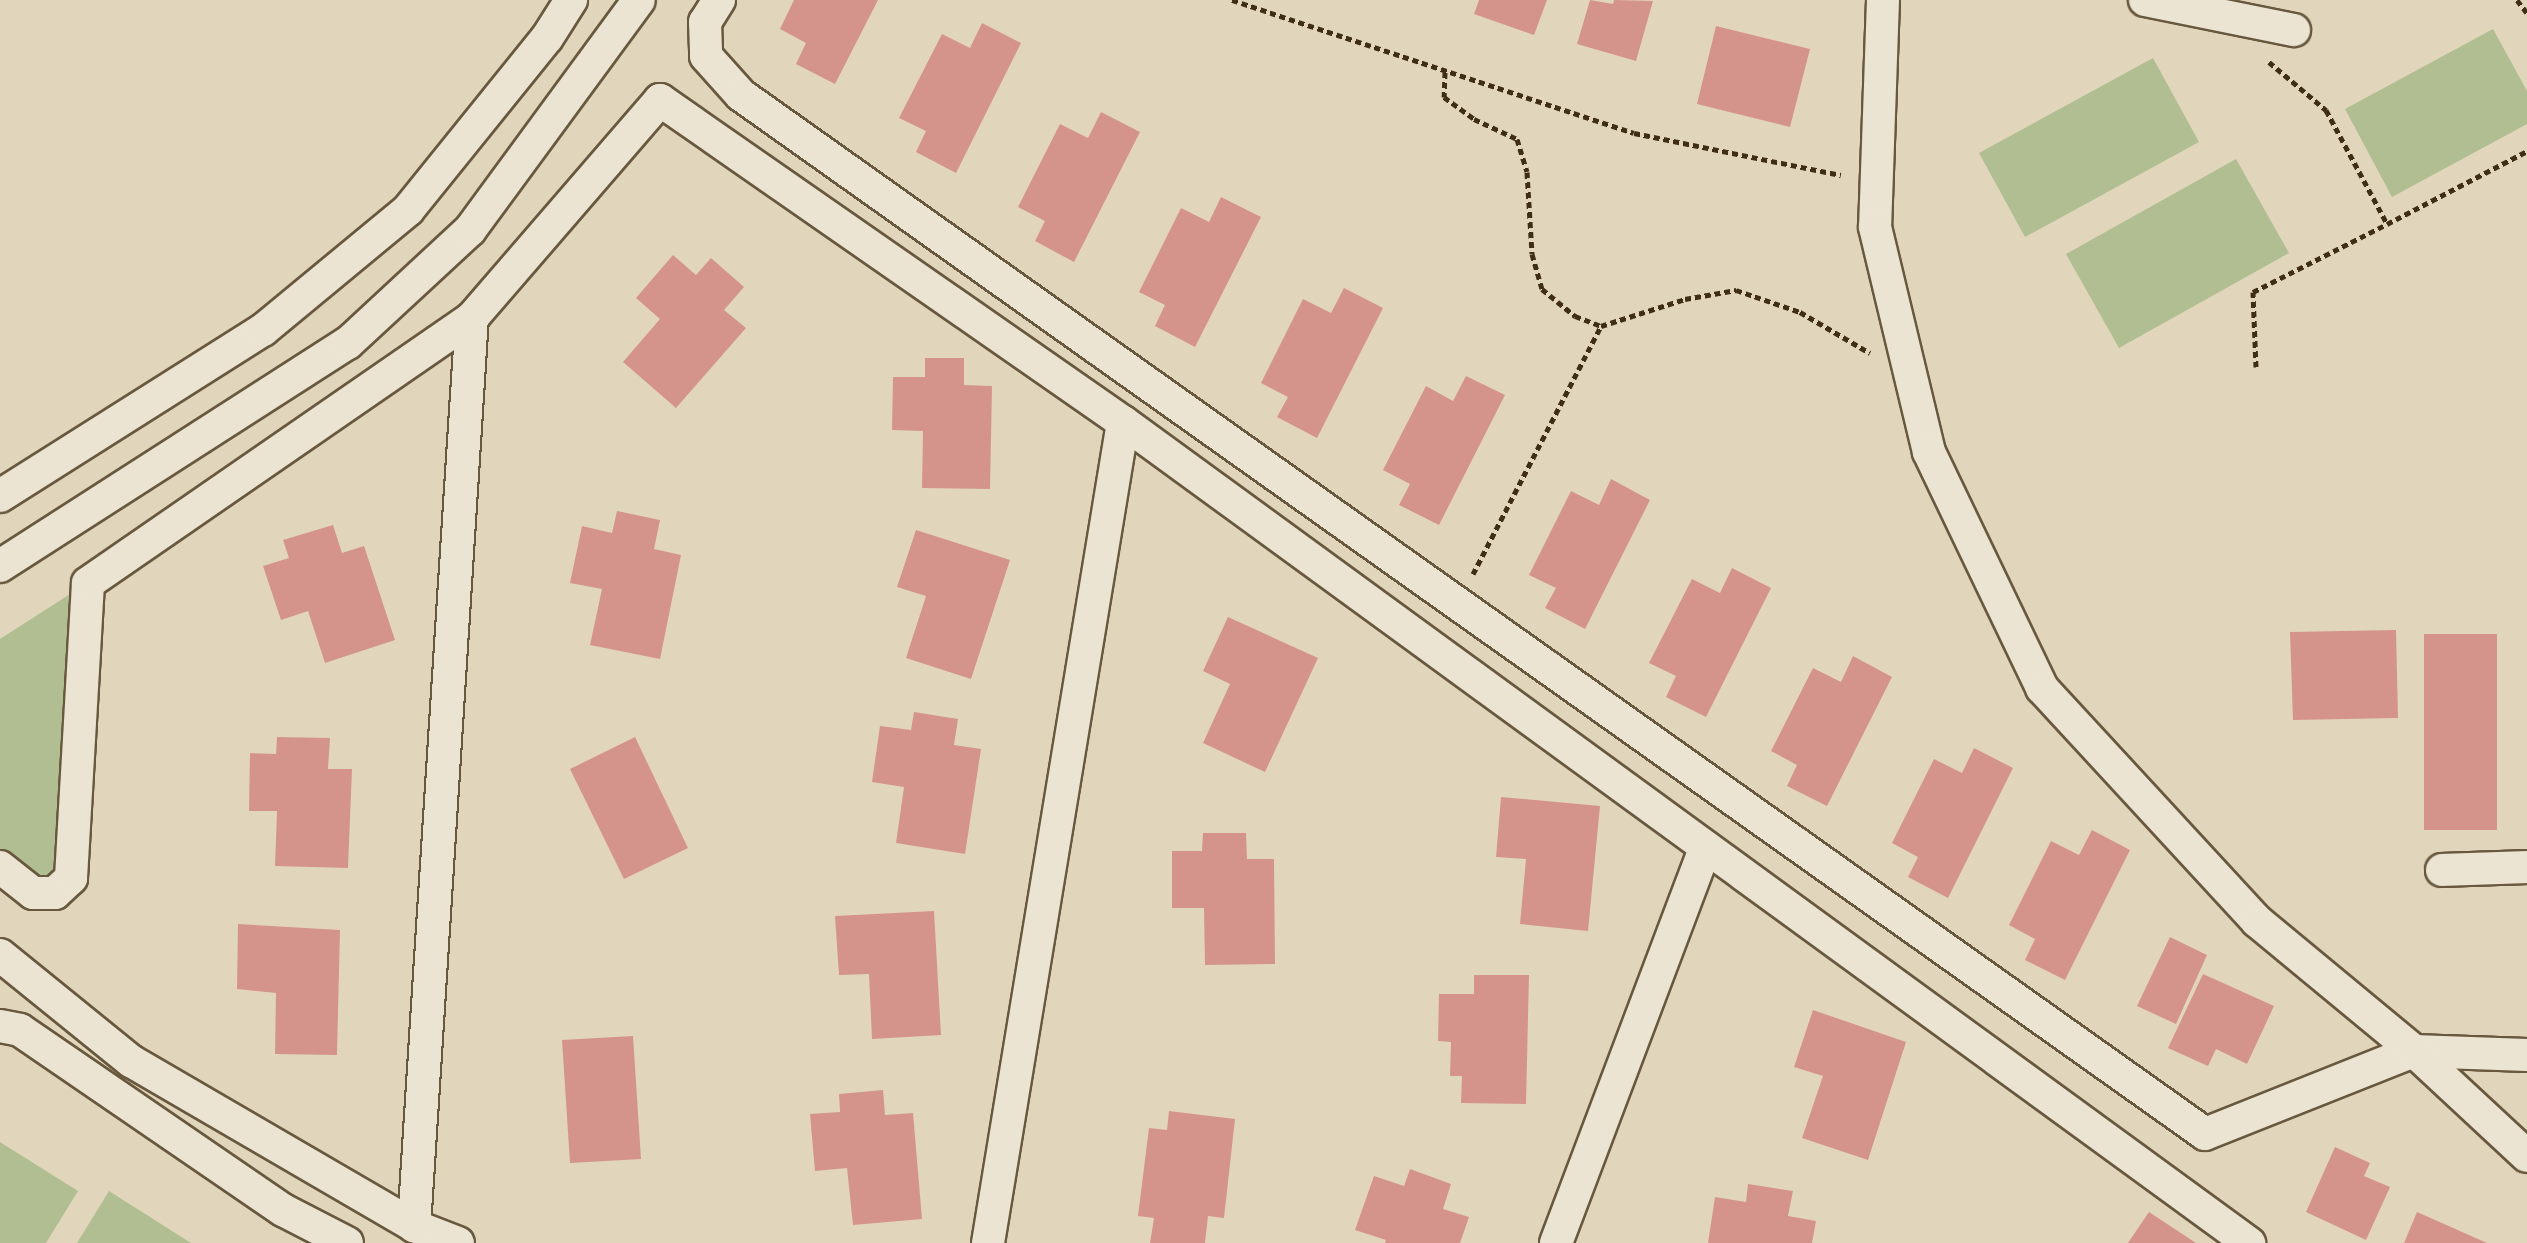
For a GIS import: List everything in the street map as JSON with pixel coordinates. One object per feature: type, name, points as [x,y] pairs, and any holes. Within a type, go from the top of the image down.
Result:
[{"type":"street","points":[[0,496],[263,330],[408,210],[547,38],[571,0]]},
{"type":"street","points":[[0,566],[348,343],[470,230],[639,0]]},
{"type":"street","points":[[719,0],[705,22],[706,56],[741,95],[2205,1134],[2414,1051],[2527,1055]]},
{"type":"street","points":[[1883,0],[1875,227],[1929,452],[2042,688],[2257,921],[2414,1051],[2527,1156]]},
{"type":"street","points":[[2145,0],[2294,30]]},
{"type":"street","points":[[0,867],[33,893],[55,893],[71,878],[88,583],[472,318],[660,100],[1123,422],[2249,1243]]},
{"type":"street","points":[[414,1226],[472,318]]},
{"type":"street","points":[[988,1243],[1123,422]]},
{"type":"street","points":[[1556,1243],[1706,847]]},
{"type":"street","points":[[2442,870],[2527,867]]},
{"type":"street","points":[[0,955],[131,1061],[414,1226],[458,1243]]},
{"type":"street","points":[[0,1026],[20,1030],[283,1210],[347,1243]]},
{"type":"path","points":[[1232,0],[1634,133],[1876,182]]},
{"type":"path","points":[[2517,0],[2527,13]]},
{"type":"path","points":[[2257,52],[2326,110],[2387,224]]},
{"type":"path","points":[[1445,72],[1444,97],[1474,119],[1517,139],[1527,172],[1532,254],[1542,289],[1575,316],[1601,326],[1685,299],[1736,290],[1800,312],[1910,374]]},
{"type":"path","points":[[2256,367],[2253,292],[2527,151]]},
{"type":"path","points":[[1458,604],[1601,326]]},
{"type":"green space","points":[[2493,29],[2527,91],[2527,124],[2392,197],[2345,109]]},
{"type":"green space","points":[[2153,58],[2199,142],[2025,237],[1979,153]]},
{"type":"green space","points":[[2236,159],[2289,253],[2119,348],[2066,254]]},
{"type":"green space","points":[[81,587],[63,861],[50,886],[0,855],[0,639]]},
{"type":"green space","points":[[0,1142],[78,1191],[46,1243],[0,1243]]},
{"type":"green space","points":[[109,1191],[191,1243],[77,1243]]},
{"type":"building","points":[[794,0],[878,0],[835,84],[796,64],[806,43],[780,29]]},
{"type":"building","points":[[1479,0],[1547,0],[1534,35],[1474,14]]},
{"type":"building","points":[[1590,0],[1613,4],[1614,0],[1653,1],[1636,61],[1577,44]]},
{"type":"building","points":[[982,23],[1021,43],[956,173],[916,152],[926,131],[899,118],[942,34],[970,48]]},
{"type":"building","points":[[1716,26],[1810,49],[1790,127],[1697,104]]},
{"type":"building","points":[[1101,112],[1140,132],[1074,262],[1035,241],[1045,221],[1018,207],[1060,124],[1088,138]]},
{"type":"building","points":[[1221,197],[1261,217],[1195,347],[1155,326],[1165,305],[1139,292],[1181,208],[1209,222]]},
{"type":"building","points":[[673,255],[696,275],[711,258],[744,287],[724,310],[746,328],[676,408],[623,362],[660,319],[636,298]]},
{"type":"building","points":[[1344,288],[1383,308],[1317,438],[1277,417],[1288,397],[1261,383],[1303,299],[1331,313]]},
{"type":"building","points":[[925,358],[964,358],[964,385],[992,386],[990,489],[922,488],[923,431],[892,430],[893,377],[925,377]]},
{"type":"building","points":[[1466,376],[1505,395],[1439,525],[1399,505],[1410,484],[1383,470],[1426,386],[1453,401]]},
{"type":"building","points":[[1611,479],[1650,500],[1585,629],[1545,608],[1556,588],[1529,575],[1571,491],[1599,505]]},
{"type":"building","points":[[617,511],[660,520],[654,549],[681,555],[660,659],[590,645],[602,589],[570,583],[582,526],[612,533]]},
{"type":"building","points":[[333,525],[342,553],[364,546],[395,640],[325,663],[308,611],[281,620],[263,566],[289,558],[283,540]]},
{"type":"building","points":[[916,530],[1010,560],[971,679],[906,658],[926,596],[897,587]]},
{"type":"building","points":[[1732,568],[1771,588],[1706,717],[1666,697],[1676,676],[1649,663],[1692,579],[1720,593]]},
{"type":"building","points":[[1228,617],[1318,658],[1265,772],[1203,743],[1230,684],[1203,671]]},
{"type":"building","points":[[2396,630],[2398,718],[2293,720],[2290,632]]},
{"type":"building","points":[[2424,634],[2497,634],[2497,830],[2424,830]]},
{"type":"building","points":[[1853,656],[1892,677],[1827,806],[1787,786],[1797,765],[1771,751],[1813,668],[1841,682]]},
{"type":"building","points":[[914,712],[958,719],[954,745],[981,749],[965,854],[896,843],[904,787],[872,782],[880,726],[911,730]]},
{"type":"building","points":[[277,737],[330,738],[328,769],[352,769],[348,868],[275,866],[277,811],[249,811],[250,753],[276,754]]},
{"type":"building","points":[[635,737],[688,848],[624,879],[570,769]]},
{"type":"building","points":[[1974,748],[2013,768],[1948,898],[1908,877],[1918,857],[1892,843],[1934,759],[1962,773]]},
{"type":"building","points":[[1501,797],[1600,806],[1588,931],[1520,924],[1526,859],[1496,857]]},
{"type":"building","points":[[2092,830],[2130,850],[2065,980],[2025,960],[2035,939],[2009,925],[2051,841],[2079,855]]},
{"type":"building","points":[[1203,833],[1246,833],[1247,859],[1274,859],[1275,964],[1205,965],[1204,908],[1172,908],[1172,851],[1202,851]]},
{"type":"building","points":[[934,911],[941,1035],[872,1039],[869,974],[839,975],[835,916]]},
{"type":"building","points":[[238,924],[340,930],[337,1055],[275,1054],[276,993],[237,989]]},
{"type":"building","points":[[2170,937],[2207,955],[2176,1024],[2137,1006]]},
{"type":"building","points":[[2203,974],[2274,1006],[2247,1064],[2216,1049],[2208,1066],[2168,1048]]},
{"type":"building","points":[[1474,975],[1529,975],[1526,1104],[1461,1103],[1462,1076],[1450,1076],[1451,1042],[1438,1041],[1439,994],[1474,994]]},
{"type":"building","points":[[1813,1010],[1906,1042],[1868,1160],[1802,1138],[1823,1076],[1794,1067]]},
{"type":"building","points":[[633,1036],[641,1159],[570,1163],[562,1040]]},
{"type":"building","points":[[883,1090],[885,1115],[913,1113],[922,1219],[853,1225],[847,1168],[815,1171],[810,1114],[840,1112],[839,1094]]},
{"type":"building","points":[[1169,1111],[1235,1119],[1224,1218],[1208,1216],[1205,1243],[1150,1243],[1154,1218],[1138,1216],[1149,1128],[1167,1130]]},
{"type":"building","points":[[2335,1147],[2370,1163],[2364,1176],[2390,1187],[2366,1240],[2306,1212]]},
{"type":"building","points":[[1410,1169],[1451,1184],[1443,1209],[1469,1217],[1460,1243],[1385,1243],[1386,1240],[1355,1230],[1374,1176],[1404,1186]]},
{"type":"building","points":[[1748,1184],[1793,1191],[1788,1216],[1816,1221],[1812,1243],[1708,1243],[1715,1197],[1746,1202]]},
{"type":"building","points":[[2149,1212],[2196,1243],[2128,1243]]},
{"type":"building","points":[[2417,1212],[2487,1243],[2404,1243]]}]
